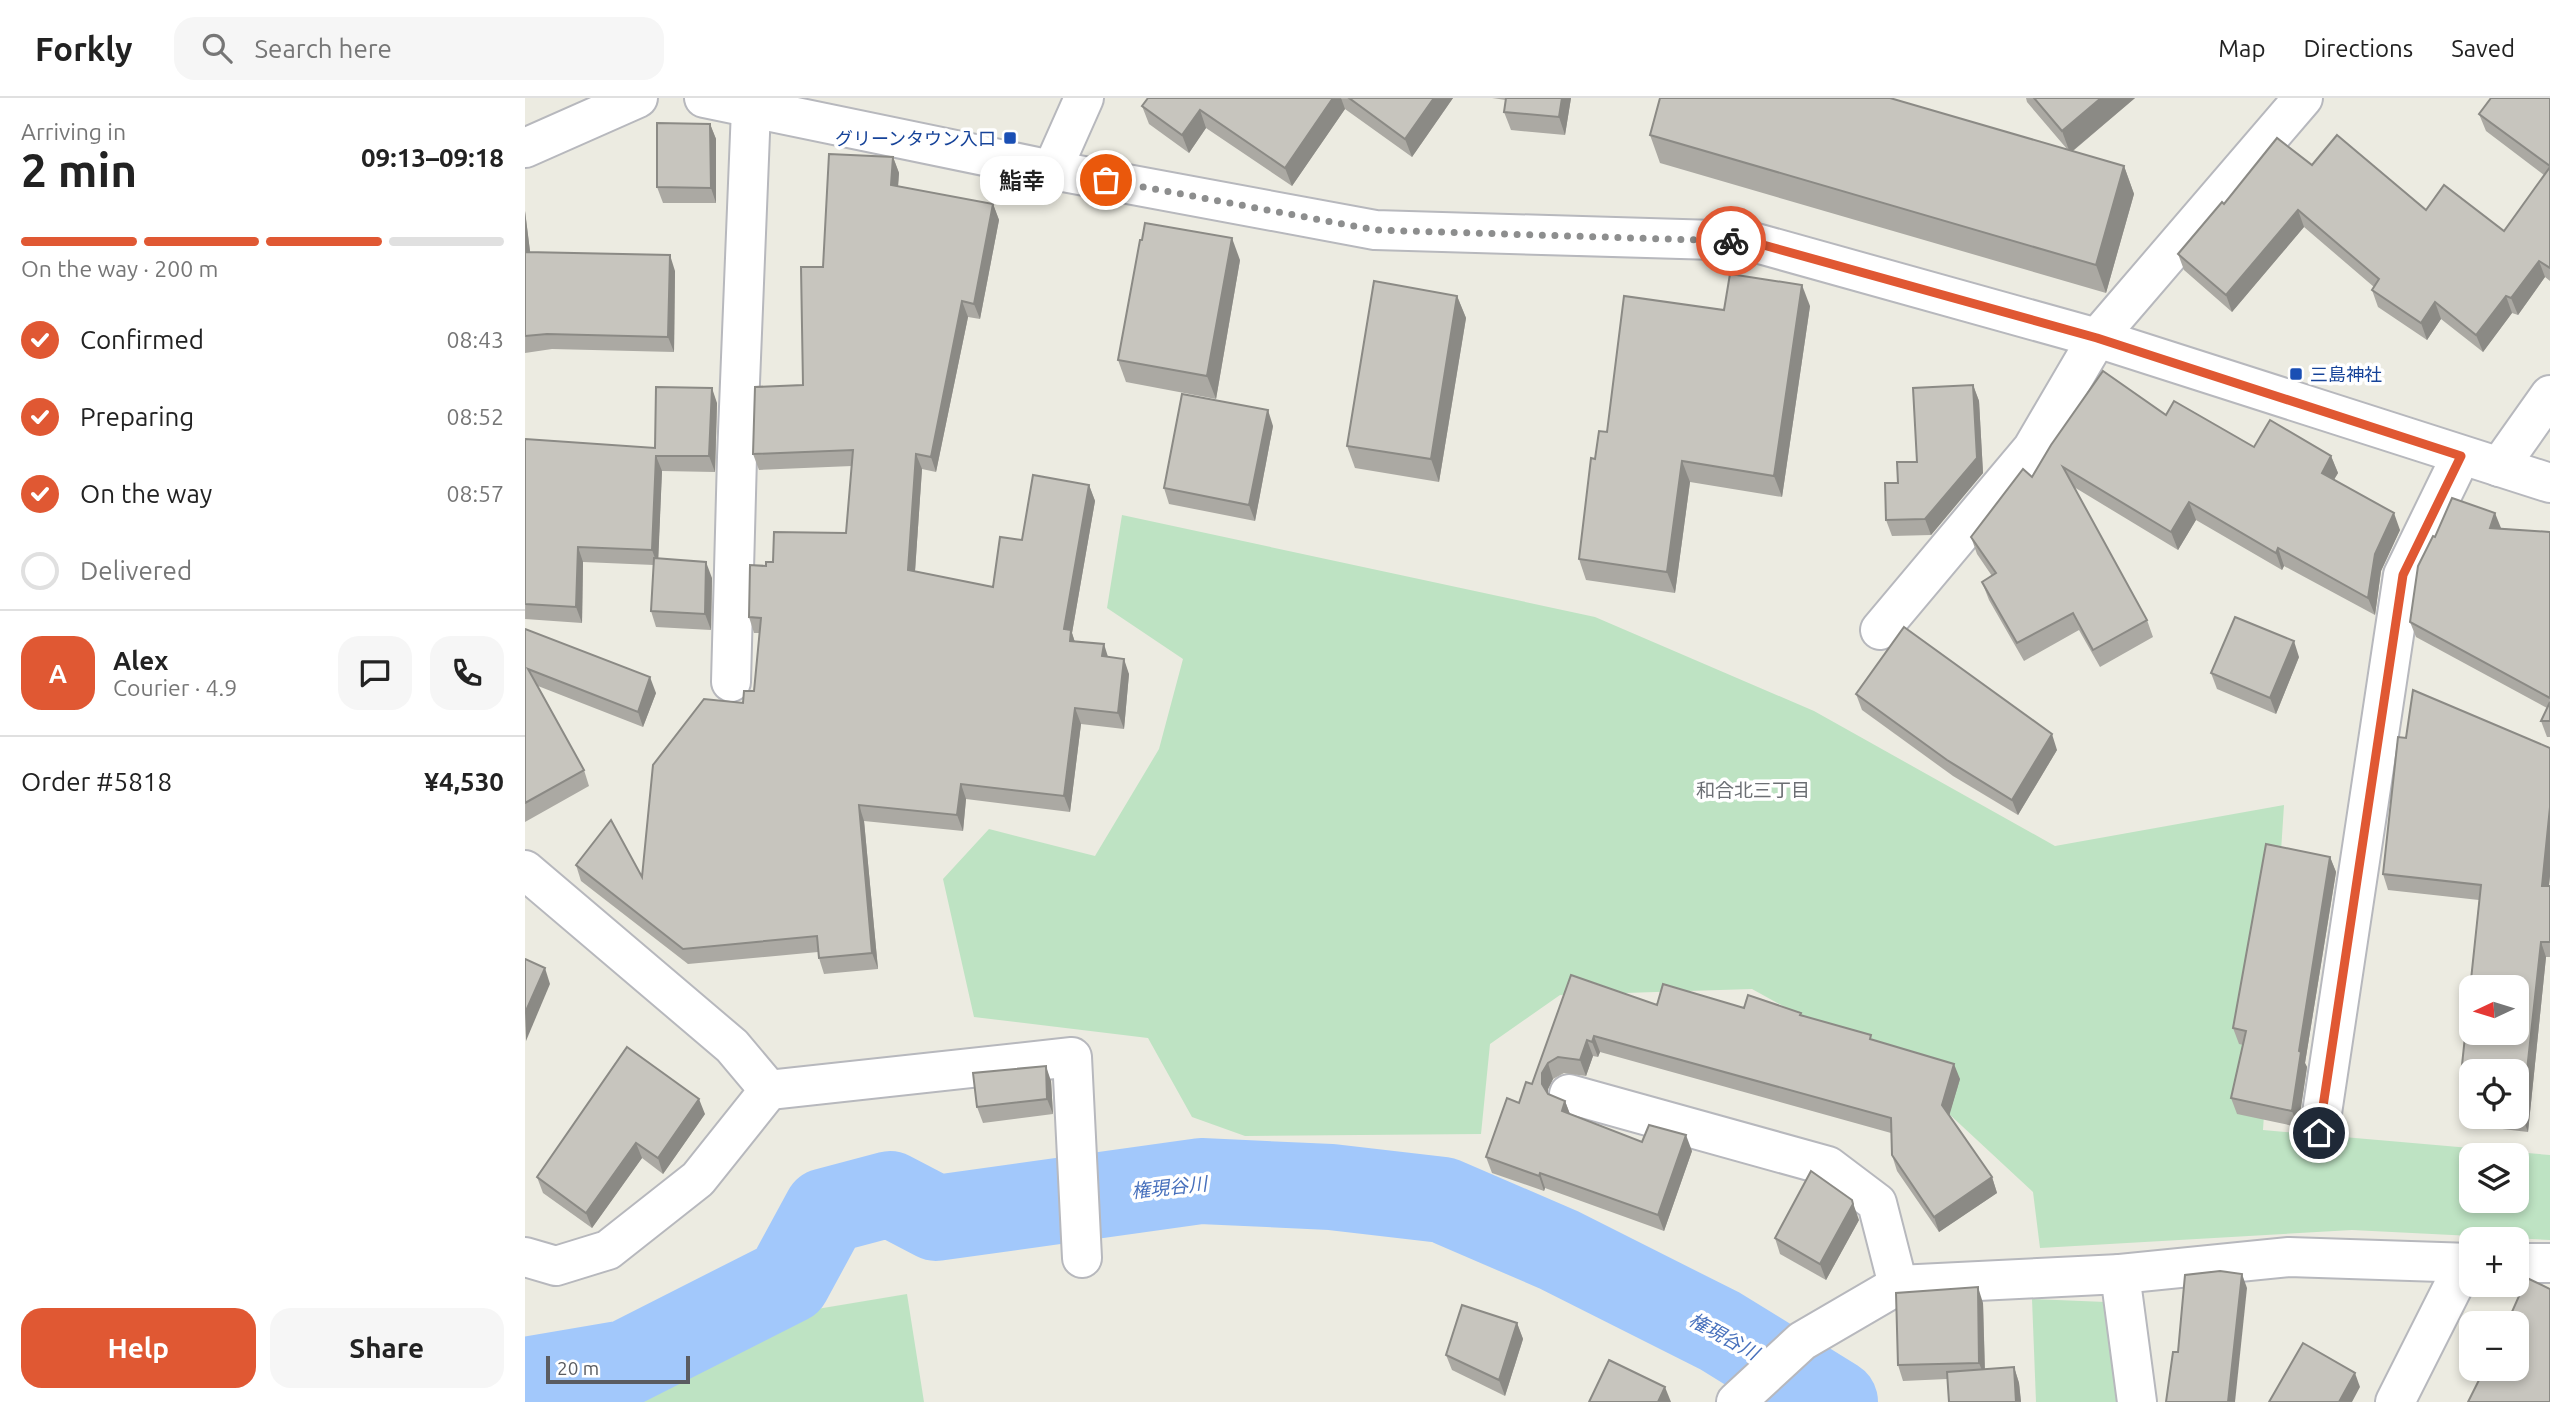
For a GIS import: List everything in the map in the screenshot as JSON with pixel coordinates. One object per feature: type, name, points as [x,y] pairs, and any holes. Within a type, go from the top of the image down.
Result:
[{"type":"street","points":[[525,148],[638,98]]},
{"type":"street","points":[[704,98],[1052,170],[1375,230],[1749,241],[2097,338],[2550,483]]},
{"type":"street","points":[[1052,170],[1084,98]]},
{"type":"street","points":[[1881,630],[2032,449],[2097,338],[2303,98]]},
{"type":"street","points":[[731,682],[751,109]]},
{"type":"street","points":[[2499,467],[2550,395]]},
{"type":"street","points":[[2319,1133],[2403,575],[2461,456]]},
{"type":"street","points":[[525,870],[732,1046],[769,1090]]},
{"type":"street","points":[[525,1257],[556,1266],[608,1250],[698,1179],[769,1090],[1072,1057],[1082,1258]]},
{"type":"street","points":[[1569,1094],[1828,1166],[1877,1203],[1898,1285]]},
{"type":"street","points":[[1736,1402],[1802,1341],[1898,1285],[2120,1274],[2289,1257],[2459,1263]]},
{"type":"street","points":[[2529,1263],[2550,1263]]},
{"type":"street","points":[[2120,1274],[2137,1402]]},
{"type":"street","points":[[2395,1402],[2459,1280]]},
{"type":"green space","points":[[1122,515],[1595,617],[1814,711],[2055,846],[2284,805],[2263,1130],[2459,1147],[2459,1213],[2529,1213],[2529,1153],[2550,1155],[2550,1240],[2529,1239],[2529,1227],[2459,1227],[2459,1235],[2352,1230],[2040,1248],[2033,1192],[1906,1074],[1752,989],[1560,995],[1490,1044],[1481,1134],[1245,1136],[1192,1117],[1148,1038],[974,1017],[943,879],[989,829],[1095,856],[1159,749],[1183,659],[1107,608]]},
{"type":"green space","points":[[907,1294],[924,1402],[566,1402],[673,1371],[799,1312]]},
{"type":"green space","points":[[2032,1299],[2106,1302],[2121,1402],[2036,1402]]},
{"type":"building","points":[[1148,98],[1333,98],[1285,168],[1200,110],[1182,135],[1142,106]]},
{"type":"building","points":[[1349,98],[1434,98],[1405,139]]},
{"type":"building","points":[[1506,98],[1562,98],[1559,117],[1504,112]]},
{"type":"building","points":[[1660,98],[1890,98],[2124,166],[2096,265],[1650,135]]},
{"type":"building","points":[[2034,98],[2101,98],[2062,131]]},
{"type":"building","points":[[2491,98],[2550,98],[2550,166],[2479,114]]},
{"type":"building","points":[[657,123],[710,124],[711,188],[657,187]]},
{"type":"building","points":[[2337,135],[2426,210],[2444,185],[2504,231],[2550,167],[2550,268],[2539,261],[2511,298],[2506,296],[2476,335],[2435,302],[2421,323],[2372,290],[2379,279],[2298,210],[2226,295],[2178,254],[2222,202],[2224,204],[2277,138],[2312,165]]},
{"type":"building","points":[[829,154],[893,157],[891,185],[993,204],[974,304],[962,301],[931,457],[916,454],[908,570],[993,587],[1000,537],[1022,540],[1033,475],[1089,485],[1064,629],[1071,630],[1070,641],[1104,644],[1102,656],[1124,659],[1118,713],[1075,708],[1064,796],[961,784],[957,815],[859,805],[872,953],[819,958],[817,936],[683,949],[576,865],[611,820],[642,877],[653,765],[704,699],[743,703],[744,691],[754,691],[761,618],[749,617],[750,565],[766,566],[766,562],[773,562],[774,532],[846,533],[853,450],[753,454],[755,387],[803,385],[801,267],[823,267]]},
{"type":"building","points":[[1145,223],[1232,238],[1207,376],[1118,360]]},
{"type":"building","points":[[525,242],[526,252],[670,255],[668,337],[547,334],[525,336]]},
{"type":"building","points":[[1730,274],[1802,285],[1774,476],[1682,461],[1667,572],[1579,559],[1591,458],[1595,459],[1599,431],[1607,432],[1624,296],[1724,310]]},
{"type":"building","points":[[1374,281],[1457,296],[1431,459],[1347,446]]},
{"type":"building","points":[[2103,371],[2166,415],[2174,401],[2254,447],[2270,420],[2331,456],[2322,473],[2394,513],[2375,554],[2368,598],[2278,548],[2276,553],[2189,502],[2171,532],[2063,467],[2147,620],[2093,650],[2073,613],[2017,643],[1982,582],[1996,573],[1971,537],[2023,469],[2032,477]]},
{"type":"building","points":[[1973,385],[1977,458],[1925,519],[1886,520],[1885,483],[1898,483],[1897,462],[1917,462],[1913,388]]},
{"type":"building","points":[[656,387],[712,388],[709,456],[656,456],[652,550],[578,547],[576,607],[525,604],[525,439],[655,448]]},
{"type":"building","points":[[1182,394],[1268,410],[1249,505],[1164,488]]},
{"type":"building","points":[[2452,498],[2495,513],[2490,528],[2550,532],[2550,698],[2410,622],[2418,566],[2433,536],[2435,537]]},
{"type":"building","points":[[654,558],[706,562],[705,614],[651,611]]},
{"type":"building","points":[[2235,617],[2294,641],[2270,698],[2211,673]]},
{"type":"building","points":[[1904,627],[2052,734],[2012,800],[1947,760],[1856,694]]},
{"type":"building","points":[[525,629],[650,677],[638,712],[528,669],[584,770],[525,803]]},
{"type":"building","points":[[2413,690],[2550,748],[2550,807],[2542,886],[2550,886],[2550,942],[2541,942],[2528,1059],[2463,1059],[2464,1045],[2529,1045],[2529,975],[2472,975],[2481,885],[2383,874],[2398,737],[2406,738]]},
{"type":"building","points":[[2550,702],[2550,721],[2541,721]]},
{"type":"building","points":[[2266,844],[2330,857],[2292,1111],[2231,1098],[2246,1031],[2233,1028]]},
{"type":"building","points":[[525,959],[545,968],[525,1013]]},
{"type":"building","points":[[1571,975],[1657,1005],[1663,984],[1744,1008],[1748,995],[1801,1013],[1800,1015],[1871,1035],[1870,1039],[1954,1064],[1942,1105],[1992,1177],[1934,1217],[1892,1155],[1891,1118],[1594,1036],[1592,1042],[1587,1040],[1580,1060],[1558,1057],[1548,1063],[1542,1073],[1542,1084],[1548,1094],[1565,1101],[1562,1111],[1642,1142],[1649,1125],[1686,1135],[1658,1215],[1486,1157],[1507,1098],[1519,1103],[1526,1082],[1532,1084]]},
{"type":"building","points":[[627,1047],[699,1099],[658,1158],[636,1143],[586,1213],[537,1177]]},
{"type":"building","points":[[1046,1066],[1047,1099],[977,1107],[973,1073]]},
{"type":"building","points":[[1811,1171],[1852,1200],[1853,1204],[1820,1264],[1775,1238]]},
{"type":"building","points":[[2220,1271],[2242,1274],[2228,1402],[2166,1402],[2173,1352],[2178,1352],[2185,1275]]},
{"type":"building","points":[[2529,1279],[2550,1289],[2550,1402],[2468,1402],[2478,1381],[2529,1381],[2529,1311],[2512,1311],[2519,1297],[2529,1297]]},
{"type":"building","points":[[1978,1287],[1979,1363],[1898,1365],[1896,1293]]},
{"type":"building","points":[[1462,1305],[1517,1323],[1499,1380],[1446,1355]]},
{"type":"building","points":[[2303,1343],[2355,1373],[2339,1402],[2269,1402]]},
{"type":"building","points":[[1609,1360],[1665,1387],[1658,1402],[1589,1402]]},
{"type":"building","points":[[2014,1367],[2016,1402],[1949,1402],[1947,1372]]},
{"type":"waterway","name":"権現谷川","points":[[525,1380],[626,1363],[788,1281],[826,1211],[890,1194],[936,1218],[1201,1181],[1331,1187],[1443,1200],[1559,1250],[1720,1331],[1835,1402]]},
{"type":"way so far","points":[[1106,180],[1375,230],[1731,241]]},
{"type":"place","name":"グリーンタウン入口","points":[[1010,138]]},
{"type":"place","name":"鮨幸","points":[[1106,180]]},
{"type":"place","name":"三島神社","points":[[2296,374]]},
{"type":"district","name":"和合北三丁目","points":[[1753,790]]},
{"type":"route","points":[[1731,241],[1749,241],[2097,338],[2461,456],[2403,575],[2319,1133]]}]
